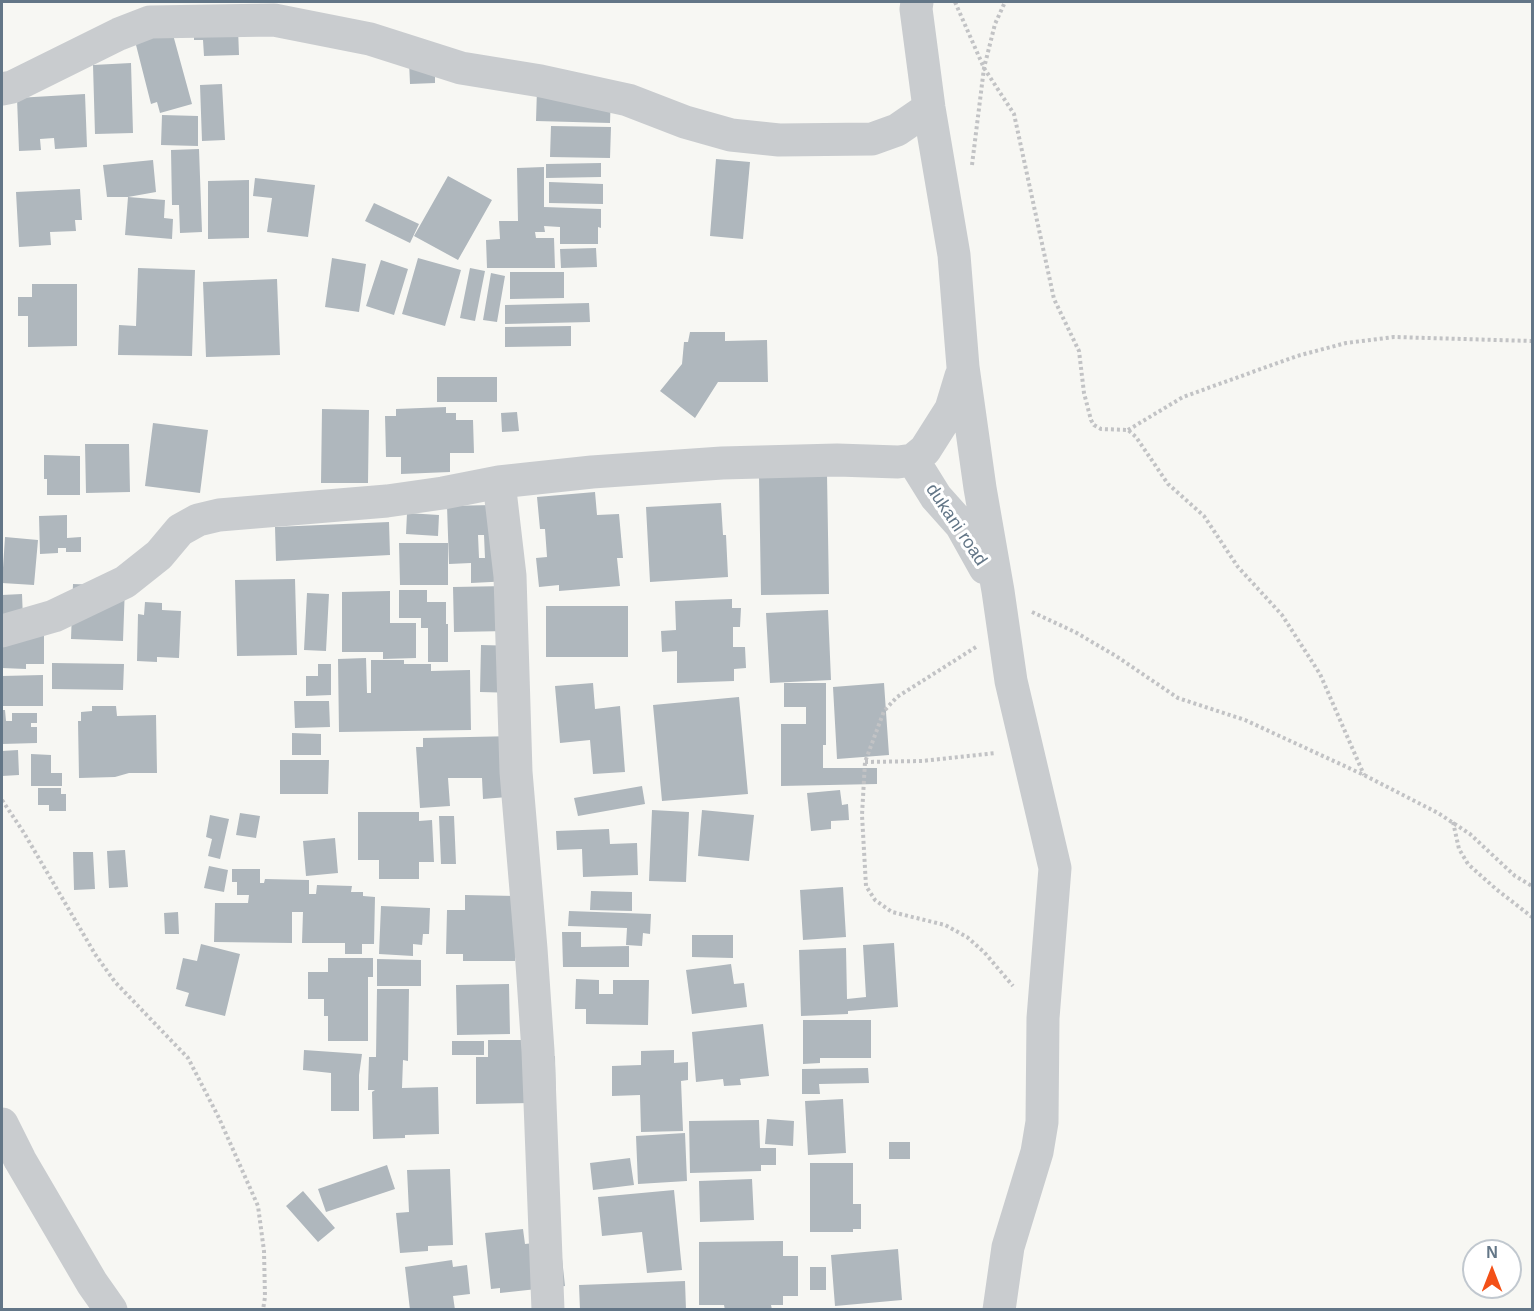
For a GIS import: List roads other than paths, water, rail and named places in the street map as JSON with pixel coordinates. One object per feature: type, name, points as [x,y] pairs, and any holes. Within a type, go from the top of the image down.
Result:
[{"type":"street","points":[[917,2],[929,108],[954,255],[963,367],[980,488],[1011,681],[1055,868],[1042,1018],[1042,1122],[1037,1152],[1008,1247],[999,1310]]},
{"type":"street","points":[[2,89],[12,87],[119,34],[150,22],[274,20],[370,39],[461,68],[541,81],[628,100],[685,122],[731,135],[779,140],[872,139],[897,130],[929,108]]},
{"type":"street","points":[[2,632],[54,616],[125,582],[159,555],[180,530],[198,520],[219,515],[387,501],[499,482],[592,472],[722,463],[913,460],[925,450],[951,409],[963,367]]},
{"type":"street","name":"dukani road","points":[[913,460],[936,497],[961,525],[998,591]]},
{"type":"street","points":[[499,482],[510,576],[516,772],[537,1040],[548,1310]]},
{"type":"street","points":[[2,1124],[20,1160],[92,1283],[111,1310]]}]
